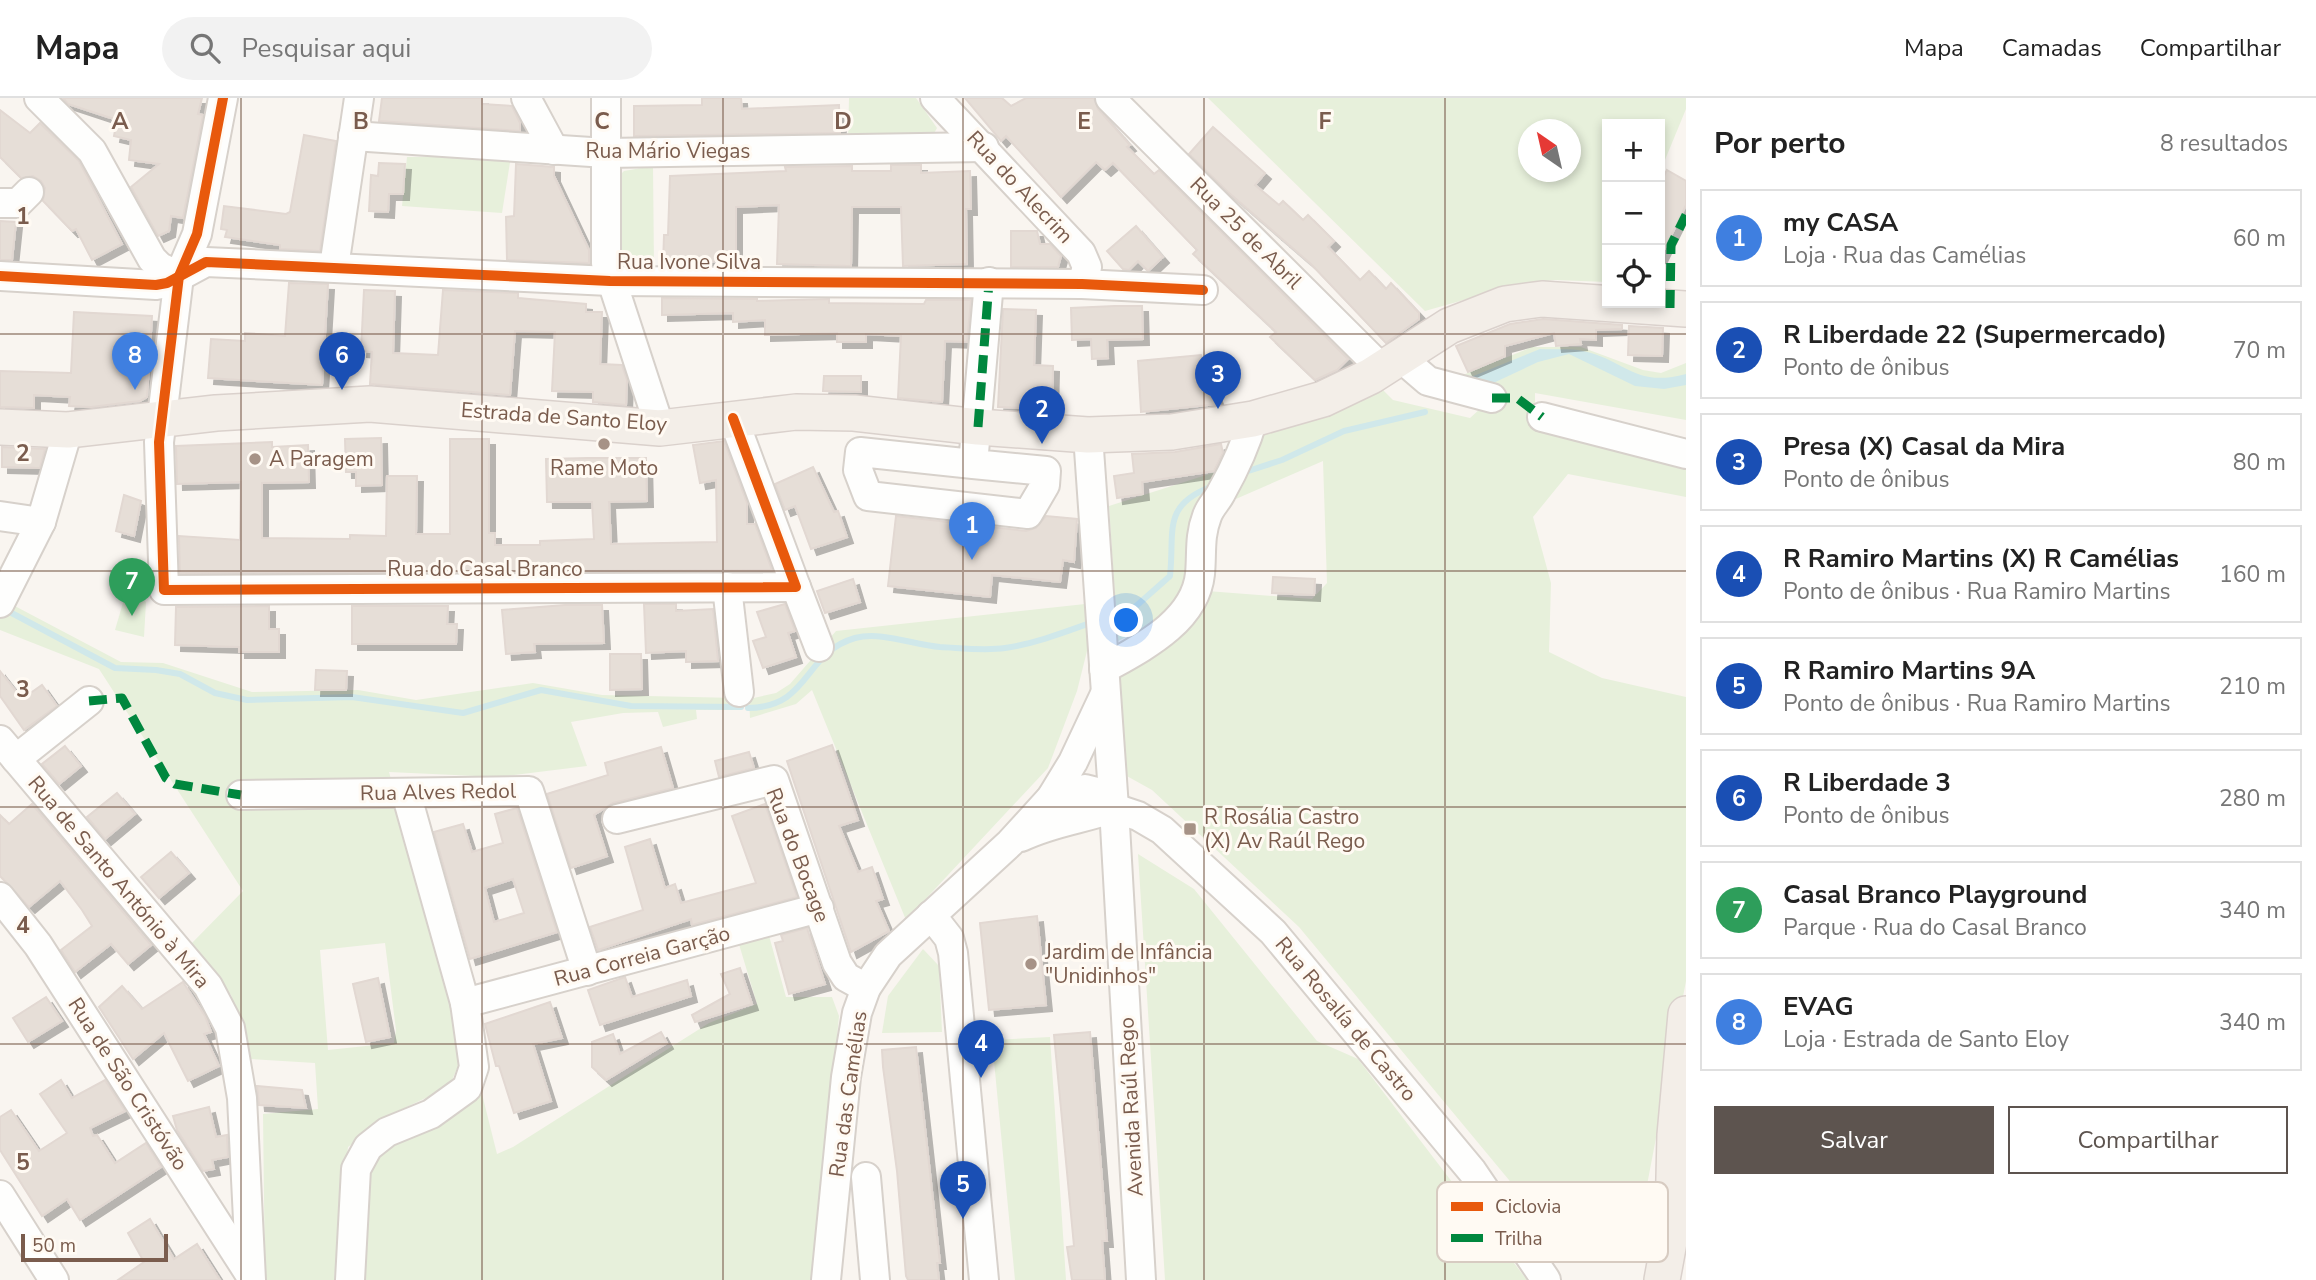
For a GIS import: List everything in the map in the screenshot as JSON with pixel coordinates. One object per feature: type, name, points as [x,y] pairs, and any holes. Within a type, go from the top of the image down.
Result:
[{"type":"main road","name":"Estrada de Santo Eloy","points":[[0,427],[68,430],[311,405],[370,404],[660,428],[796,412],[854,413],[978,427],[1088,435],[1172,432],[1253,419],[1323,399],[1391,363],[1449,326],[1505,304],[1542,299],[1686,309]]},
{"type":"main road","points":[[1668,1250],[1674,1220],[1675,1135],[1686,1014]]},
{"type":"main road","points":[[1662,1280],[1666,1262]]},
{"type":"street","points":[[39,98],[97,158],[152,259],[160,267],[179,276]]},
{"type":"street","points":[[164,419],[179,276],[198,234],[223,98]]},
{"type":"street","points":[[334,267],[359,98]]},
{"type":"street","points":[[526,98],[554,150]]},
{"type":"street","points":[[606,98],[606,263],[660,428]]},
{"type":"street","name":"Rua do Alecrim","points":[[935,98],[1081,253],[1087,267],[1082,284]]},
{"type":"street","name":"Rua 25 de Abril","points":[[1110,98],[1391,363],[1428,381],[1492,398]]},
{"type":"street","name":"Rua Mário Viegas","points":[[353,136],[606,153],[984,147]]},
{"type":"street","points":[[0,203],[18,203],[29,192]]},
{"type":"street","name":"Rua Ivone Silva","points":[[0,276],[156,285],[206,262],[610,281],[989,282],[1203,290]]},
{"type":"street","points":[[973,464],[989,282]]},
{"type":"street","points":[[1542,417],[1686,454]]},
{"type":"street","points":[[733,418],[819,647]]},
{"type":"street","name":"Rua do Casal Branco","points":[[164,419],[159,442],[164,590],[796,587]]},
{"type":"street","points":[[1104,667],[1169,627],[1188,607],[1200,576],[1199,538],[1208,512],[1221,493],[1253,419]]},
{"type":"street","points":[[0,603],[41,522],[68,430]]},
{"type":"street","name":"Rua das Camélias","points":[[825,1280],[846,1077],[857,1013],[866,988],[888,955],[1010,843],[1051,798],[1073,762],[1104,667],[1088,435]]},
{"type":"street","points":[[860,452],[973,464],[1046,471],[1045,485],[1028,514],[868,496],[858,470],[860,452]]},
{"type":"street","points":[[0,516],[41,522]]},
{"type":"street","points":[[727,587],[739,692]]},
{"type":"street","name":"Avenida Raúl Rego","points":[[1104,667],[1141,1280]]},
{"type":"street","points":[[8,750],[89,701]]},
{"type":"street","name":"Rua de Santo António à Mira","points":[[8,750],[208,986],[230,1028],[242,1098],[251,1278]]},
{"type":"street","name":"Rua do Bocage","points":[[618,819],[774,780],[841,970],[866,988]]},
{"type":"street","name":"Rua Rosalía de Castro","points":[[1051,798],[1085,789],[1097,792],[1114,808],[1138,816],[1163,830],[1273,932],[1480,1182]]},
{"type":"street","name":"Rua Alves Redol","points":[[241,795],[529,791],[587,971]]},
{"type":"street","points":[[350,1280],[356,1169],[368,1147],[387,1132],[431,1114],[467,1088],[474,1068],[465,1003],[406,793]]},
{"type":"street","name":"Rua das Camélias","points":[[1010,843],[1057,822],[1083,819],[1114,808]]},
{"type":"street","name":"Rua de São Cristóvão","points":[[0,897],[53,967],[251,1278]]},
{"type":"street","name":"Rua Correia Garção","points":[[465,1003],[819,908]]},
{"type":"street","points":[[931,915],[949,938],[953,953],[984,1280]]},
{"type":"street","points":[[866,1177],[875,1280]]},
{"type":"street","points":[[0,1195],[54,1280]]},
{"type":"street","name":"Rua Rosalía de Castro","points":[[1536,1262],[1547,1277]]},
{"type":"green space","points":[[849,98],[916,98],[937,128],[933,135],[848,141]]},
{"type":"green space","points":[[1208,98],[1686,98],[1686,109],[1665,160],[1665,119],[1602,119],[1602,282],[1555,280],[1520,284],[1425,311]]},
{"type":"green space","points":[[511,156],[502,213],[402,206],[407,157]]},
{"type":"green space","points":[[653,166],[654,267],[627,268],[619,255],[619,176],[624,171]]},
{"type":"green space","points":[[1532,347],[1581,347],[1643,370],[1661,373],[1686,363],[1686,420],[1535,393],[1535,421],[1686,469],[1686,497],[1568,474],[1533,517],[1551,583],[1549,652],[1602,678],[1686,697],[1686,981],[1648,1182],[1511,1182],[1299,927],[1152,790],[1125,775],[1119,675],[1207,591],[1312,599],[1327,583],[1323,461],[1222,505],[1252,443],[1265,433],[1383,390],[1393,400],[1470,418],[1503,388],[1458,377]]},
{"type":"green space","points":[[1225,469],[1189,583],[1159,620],[1118,641],[1109,506]]},
{"type":"green space","points":[[127,589],[146,602],[144,637],[115,630]]},
{"type":"green space","points":[[11,604],[121,662],[163,663],[252,692],[358,690],[416,700],[533,683],[602,695],[737,698],[738,710],[696,710],[697,719],[663,727],[658,712],[623,713],[571,722],[587,766],[498,777],[389,772],[466,1048],[449,1087],[396,1112],[348,1147],[334,1280],[265,1280],[263,1114],[318,1109],[315,1063],[251,1059],[231,995],[191,944],[243,891],[99,669],[0,630],[0,618]],"holes":[[[385,943],[396,1030],[394,1043],[328,1050],[320,950]]]},
{"type":"green space","points":[[1085,604],[1089,643],[1077,691],[1048,768],[906,920],[812,690],[796,704],[750,718],[749,699],[776,693],[790,684],[836,631]]},
{"type":"green space","points":[[1138,854],[1194,889],[1317,1041],[1358,1059],[1452,1182],[1437,1182],[1437,1262],[1513,1262],[1527,1280],[1165,1280]]},
{"type":"green space","points":[[768,932],[786,997],[832,997],[839,1016],[814,1280],[357,1280],[368,1167],[381,1148],[482,1094],[497,1154],[513,1147],[709,1023],[757,1004],[738,941]]},
{"type":"green space","points":[[923,949],[939,966],[942,1032],[882,1033],[888,996]]},
{"type":"green space","points":[[1050,1037],[1066,1280],[1015,1280],[992,1040]]},
{"type":"water","points":[[1540,349],[1583,351],[1654,378],[1686,374],[1686,385],[1664,389],[1635,386],[1569,354],[1538,362],[1489,385],[1466,379]]},
{"type":"building","points":[[63,98],[202,98],[198,114],[203,115],[183,218],[171,216],[169,231],[158,236],[131,187],[159,164],[129,160],[131,140],[114,136],[117,120],[68,104]]},
{"type":"building","points":[[382,98],[482,98],[482,104],[512,106],[520,123],[520,131],[379,121]]},
{"type":"building","points":[[702,98],[741,98],[742,109],[839,105],[840,133],[634,136],[634,106],[702,105]]},
{"type":"building","points":[[965,98],[1002,98],[1011,106],[1026,98],[1094,98],[1098,109],[1130,145],[1127,147],[1154,174],[1159,170],[1348,359],[1337,370],[1315,380],[1270,337],[1276,332],[1193,254],[1197,250],[1113,163],[1105,170],[1096,162],[1061,197],[1006,136],[1001,141]]},
{"type":"building","points":[[0,110],[30,133],[40,123],[79,161],[122,244],[92,260],[76,229],[72,231],[43,201],[45,188],[41,181],[33,176],[21,178],[0,157]]},
{"type":"building","points":[[1213,127],[1265,173],[1255,185],[1279,205],[1283,201],[1303,220],[1308,215],[1334,241],[1328,247],[1360,280],[1369,271],[1386,289],[1391,283],[1419,313],[1419,319],[1386,343],[1311,264],[1228,192],[1189,154]]},
{"type":"building","points":[[304,135],[336,141],[320,251],[280,249],[280,245],[225,237],[227,230],[221,229],[224,206],[286,214],[290,212]]},
{"type":"building","points":[[379,163],[405,164],[403,194],[389,194],[388,212],[369,211],[371,175],[378,176]]},
{"type":"building","points":[[516,164],[554,167],[554,176],[589,250],[589,263],[507,260],[506,217],[514,216]]},
{"type":"building","points":[[891,165],[921,165],[921,173],[970,171],[971,209],[966,209],[967,264],[903,266],[901,207],[852,207],[851,266],[777,264],[779,205],[736,207],[736,260],[663,265],[664,235],[668,235],[670,176],[786,171],[785,167],[852,166],[852,171],[891,171]]},
{"type":"building","points":[[1667,170],[1686,181],[1686,205],[1665,248],[1665,182]]},
{"type":"building","points":[[0,221],[16,222],[12,260],[0,260]]},
{"type":"building","points":[[1136,226],[1163,257],[1148,271],[1138,261],[1129,270],[1123,269],[1107,251]]},
{"type":"building","points":[[1011,231],[1037,231],[1040,244],[1050,244],[1061,256],[1058,267],[1011,267]]},
{"type":"building","points":[[289,283],[328,284],[322,385],[208,378],[211,339],[245,341],[245,333],[285,336]]},
{"type":"building","points":[[364,290],[395,291],[393,353],[438,355],[443,290],[518,293],[518,298],[586,304],[586,312],[602,312],[600,364],[622,365],[627,380],[626,405],[593,402],[593,392],[552,391],[555,332],[515,331],[510,395],[370,384],[372,352],[361,351]]},
{"type":"building","points":[[662,298],[757,301],[829,299],[829,303],[924,304],[926,300],[971,300],[967,342],[945,341],[942,402],[898,398],[901,336],[866,334],[866,342],[837,342],[837,333],[765,335],[765,320],[733,322],[733,313],[662,315]]},
{"type":"building","points":[[1142,306],[1143,339],[1107,340],[1108,358],[1092,359],[1091,339],[1072,340],[1071,308]]},
{"type":"building","points":[[1003,309],[1036,310],[1034,365],[1053,366],[1052,409],[998,407]]},
{"type":"building","points":[[74,312],[152,316],[147,397],[140,401],[91,407],[69,406],[70,397],[34,395],[34,408],[0,407],[0,371],[71,373]]},
{"type":"building","points":[[1543,319],[1622,325],[1622,329],[1596,330],[1596,340],[1580,339],[1581,344],[1556,346],[1554,333],[1505,346],[1505,356],[1468,372],[1456,346],[1510,324]]},
{"type":"building","points":[[1629,326],[1663,328],[1662,356],[1628,355]]},
{"type":"building","points":[[1201,355],[1219,404],[1141,412],[1138,361]]},
{"type":"building","points":[[824,376],[861,376],[861,392],[823,391]]},
{"type":"building","points":[[381,438],[382,485],[356,486],[356,472],[346,472],[345,439]]},
{"type":"building","points":[[450,439],[489,439],[489,533],[495,533],[495,545],[540,545],[540,541],[594,539],[592,502],[547,502],[546,459],[588,458],[646,458],[647,501],[609,502],[611,544],[717,542],[716,480],[700,483],[693,445],[724,441],[747,503],[747,524],[755,524],[772,570],[180,573],[179,536],[240,540],[241,482],[177,484],[176,446],[272,442],[272,447],[308,445],[309,482],[262,483],[262,538],[350,539],[350,535],[386,536],[387,476],[417,476],[416,534],[450,534]]},
{"type":"building","points":[[1221,444],[1223,453],[1214,471],[1142,482],[1143,494],[1117,498],[1114,476],[1134,473],[1132,454],[1175,452]]},
{"type":"building","points":[[2,447],[45,449],[40,468],[2,467]]},
{"type":"building","points":[[813,467],[834,512],[838,511],[847,537],[811,549],[795,506],[785,510],[775,484]]},
{"type":"building","points":[[124,495],[141,501],[134,536],[116,531]]},
{"type":"building","points":[[896,516],[1026,531],[1036,528],[1046,516],[1077,519],[1074,562],[1063,560],[1060,582],[992,575],[990,597],[888,586]]},
{"type":"building","points":[[1273,577],[1315,579],[1314,595],[1272,593]]},
{"type":"building","points":[[853,579],[860,602],[825,613],[817,591]]},
{"type":"building","points":[[644,604],[676,604],[676,611],[713,609],[718,661],[686,662],[686,651],[646,653]]},
{"type":"building","points":[[785,604],[795,631],[788,633],[796,657],[763,668],[753,641],[766,637],[757,612]]},
{"type":"building","points":[[602,605],[604,643],[534,644],[535,652],[506,654],[502,610]]},
{"type":"building","points":[[269,606],[269,629],[279,629],[279,652],[239,652],[239,647],[175,645],[176,607]]},
{"type":"building","points":[[352,606],[448,606],[447,624],[457,624],[456,644],[352,644]]},
{"type":"building","points":[[610,654],[641,654],[642,689],[610,690]]},
{"type":"building","points":[[316,670],[347,671],[346,690],[315,690]]},
{"type":"building","points":[[0,671],[22,699],[42,685],[57,706],[24,730],[0,696]]},
{"type":"building","points":[[832,745],[858,820],[839,826],[858,872],[872,867],[883,899],[876,901],[889,931],[851,952],[787,761]]},
{"type":"building","points":[[65,746],[81,766],[59,784],[42,764]]},
{"type":"building","points":[[661,747],[673,788],[613,803],[594,815],[607,856],[571,868],[547,794],[608,775],[605,763]]},
{"type":"building","points":[[749,752],[754,768],[719,777],[715,761]]},
{"type":"building","points":[[117,793],[135,814],[105,839],[87,817]]},
{"type":"building","points":[[32,804],[151,945],[128,964],[111,944],[75,972],[61,950],[92,926],[60,881],[29,907],[0,876],[0,815],[9,824]]},
{"type":"building","points":[[765,804],[797,897],[692,925],[691,919],[598,950],[590,927],[643,910],[625,847],[650,839],[665,888],[675,884],[681,903],[756,883],[732,816]]},
{"type":"building","points":[[517,808],[557,932],[470,959],[434,832],[463,824],[472,852],[503,843],[495,814]],"holes":[[[513,879],[524,913],[494,922],[485,888]]]},
{"type":"building","points":[[171,852],[189,873],[159,898],[141,877]]},
{"type":"building","points":[[1037,916],[1046,1005],[989,1010],[980,923]]},
{"type":"building","points":[[807,928],[825,984],[789,994],[775,943],[783,941],[781,935]]},
{"type":"building","points":[[740,968],[752,1004],[695,1022],[692,1015],[730,994],[721,974]]},
{"type":"building","points":[[625,977],[632,997],[687,980],[691,996],[600,1025],[588,990]]},
{"type":"building","points":[[378,978],[390,1037],[366,1042],[353,984]]},
{"type":"building","points":[[183,982],[205,1016],[211,1032],[204,1034],[219,1066],[188,1081],[164,1033],[133,1059],[99,1007],[122,986],[142,1009]]},
{"type":"building","points":[[46,997],[62,1021],[28,1042],[13,1018]]},
{"type":"building","points":[[550,1002],[562,1038],[533,1044],[551,1101],[514,1113],[499,1066],[496,1066],[485,1024]]},
{"type":"building","points":[[661,1032],[667,1043],[606,1080],[592,1067],[592,1042],[613,1034],[620,1054]]},
{"type":"building","points":[[1090,1032],[1107,1241],[1102,1241],[1105,1280],[1072,1280],[1067,1247],[1074,1246],[1054,1035]]},
{"type":"building","points":[[916,1047],[940,1263],[937,1263],[939,1280],[908,1280],[906,1276],[897,1171],[883,1067],[882,1050]]},
{"type":"building","points":[[61,1080],[72,1098],[105,1080],[125,1111],[90,1128],[93,1136],[97,1135],[115,1163],[146,1143],[161,1167],[80,1220],[67,1199],[42,1216],[0,1150],[0,1117],[11,1110],[39,1151],[67,1133],[40,1094]]},
{"type":"building","points":[[257,1086],[302,1090],[306,1108],[259,1105]]},
{"type":"building","points":[[209,1107],[216,1137],[227,1135],[228,1157],[212,1160],[214,1169],[203,1171],[177,1130],[173,1116]]},
{"type":"building","points":[[150,1219],[174,1259],[197,1244],[220,1280],[118,1280],[144,1262],[128,1233]]},
{"type":"waterway","points":[[1242,473],[1282,460],[1344,431],[1425,412]]},
{"type":"waterway","points":[[1109,616],[1135,607],[1170,576],[1172,533],[1178,511],[1196,493],[1213,486]]},
{"type":"waterway","points":[[6,610],[115,668],[180,674],[215,693],[247,700],[352,697],[463,713],[541,690],[631,706],[741,707]]},
{"type":"waterway","points":[[1127,610],[1128,630]]},
{"type":"waterway","points":[[748,708],[769,705],[784,699],[825,655],[838,645],[855,638],[876,636],[930,646],[997,649],[1038,641],[1093,622]]},
{"type":"marked path","points":[[1670,308],[1671,245],[1686,215]]},
{"type":"marked path","points":[[978,427],[989,282]]},
{"type":"marked path","points":[[1492,398],[1517,398],[1542,417]]},
{"type":"marked path","points":[[89,701],[122,698],[166,778],[175,784],[241,795]]},
{"type":"cycle path","points":[[223,98],[197,234],[179,276],[159,442],[164,590],[796,587],[733,418]]},
{"type":"cycle path","points":[[0,276],[156,285],[167,283],[206,262],[610,281],[1082,284],[1203,290]]},
{"type":"place","name":"EVAG","points":[[135,390]]},
{"type":"place","name":"R Liberdade 3","points":[[342,390]]},
{"type":"place","name":"Presa (X) Casal da Mira","points":[[1218,409]]},
{"type":"place","name":"Rame Moto","points":[[604,444]]},
{"type":"place","name":"R Liberdade 22 (Supermercado)","points":[[1042,444]]},
{"type":"place","name":"A Paragem","points":[[255,459]]},
{"type":"place","name":"my CASA","points":[[972,560]]},
{"type":"place","name":"Casal Branco Playground","points":[[132,616]]},
{"type":"place","name":"R Rosália Castro (X) Av Raúl Rego","points":[[1190,829]]},
{"type":"place","name":"Jardim de Infância \"Unidinhos\"","points":[[1031,964]]},
{"type":"place","name":"R Ramiro Martins (X) R Camélias","points":[[981,1078]]},
{"type":"place","name":"R Ramiro Martins 9A","points":[[963,1219]]}]
